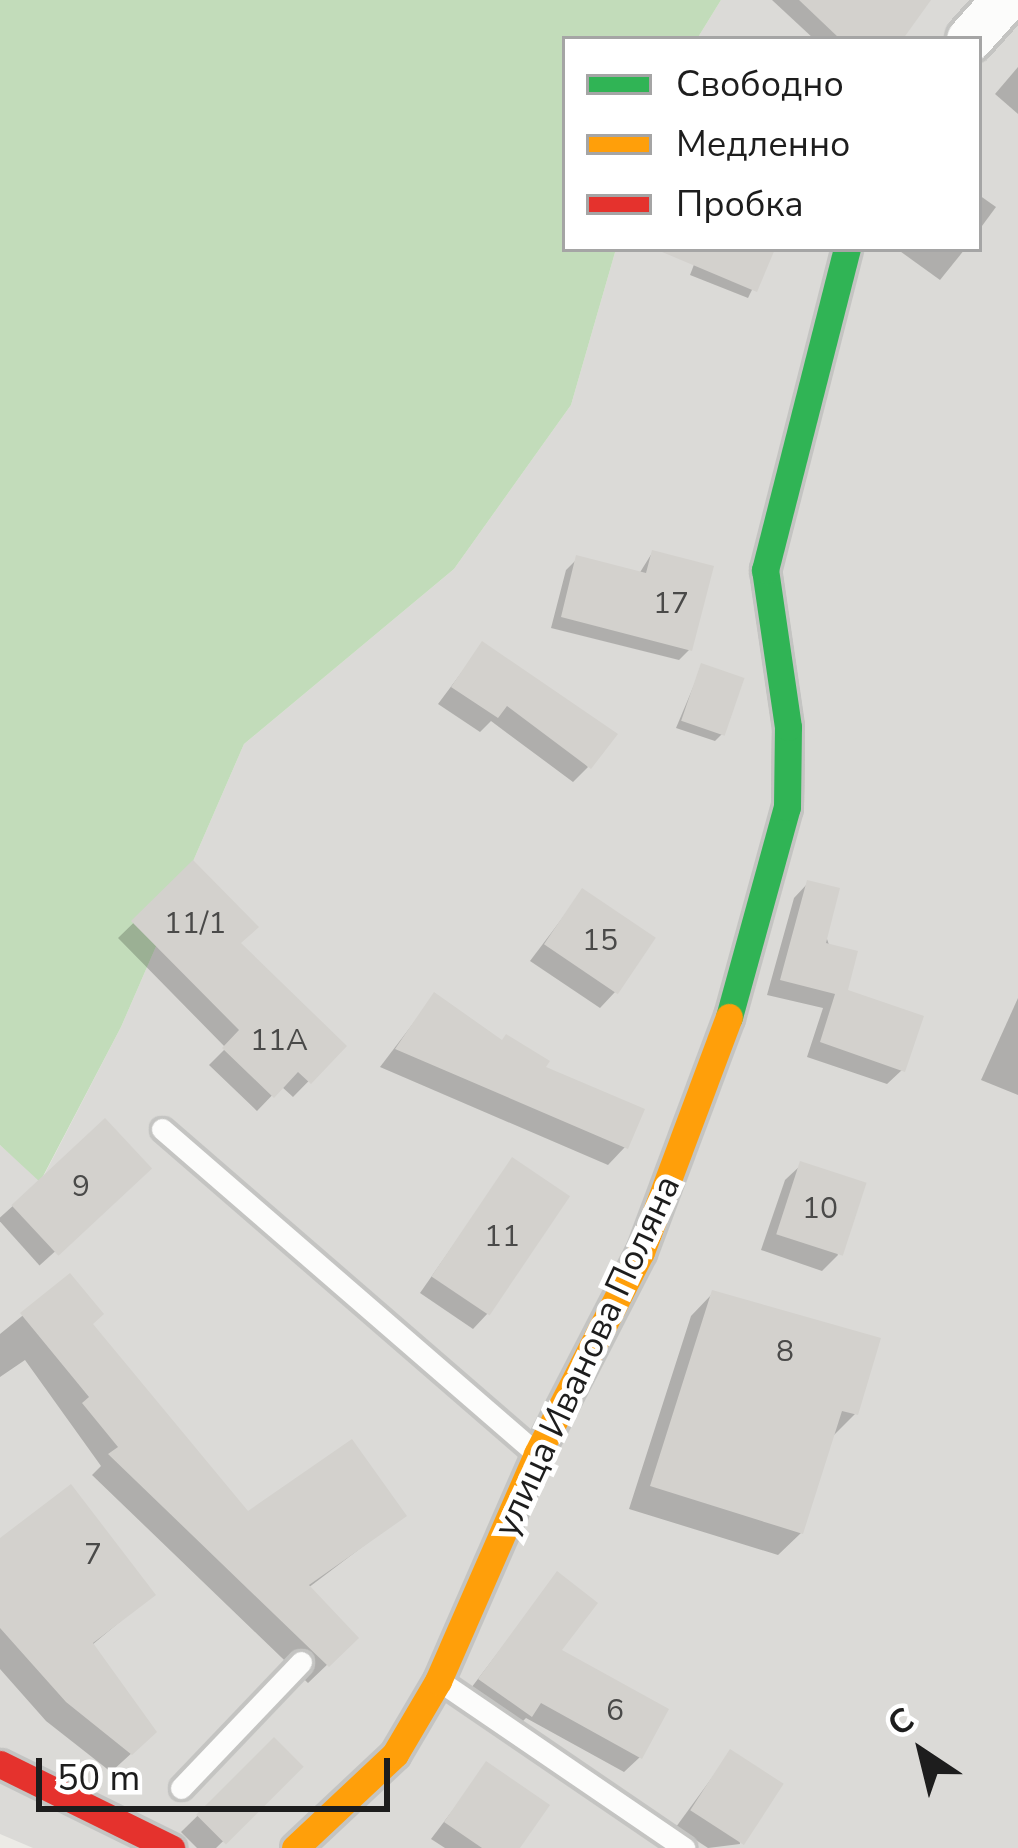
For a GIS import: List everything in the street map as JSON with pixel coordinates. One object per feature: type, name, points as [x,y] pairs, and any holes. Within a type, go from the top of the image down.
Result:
[{"type":"street","points":[[972,36],[1004,0]]},
{"type":"street","name":"улица Иванова Поляна","points":[[296,1848],[395,1754],[438,1681],[537,1454],[641,1252],[760,926],[787,806],[788,747],[765,570],[846,252]]},
{"type":"street","points":[[0,1764],[170,1848]]},
{"type":"lane","points":[[162,1129],[537,1454]]},
{"type":"lane","points":[[181,1788],[301,1662]]},
{"type":"lane","points":[[438,1681],[684,1848]]},
{"type":"shaded area","points":[[721,0],[1018,0],[1018,1848],[33,1848],[0,1834],[0,1145],[41,1181],[121,1027],[244,744],[454,569],[571,405],[615,252],[982,252],[982,36],[699,36]]},
{"type":"green space","points":[[0,0],[721,0],[699,36],[562,36],[562,252],[615,252],[571,405],[454,569],[244,744],[121,1027],[40,1182],[0,1145]]},
{"type":"building","points":[[799,0],[931,0],[905,36],[837,36]]},
{"type":"building","points":[[662,252],[774,252],[757,292]]},
{"type":"building","points":[[652,550],[714,566],[692,651],[561,617],[576,555],[646,573]]},
{"type":"building","points":[[482,641],[618,734],[591,769],[507,706],[498,718],[451,687]]},
{"type":"building","points":[[701,663],[744,678],[725,736],[681,721]]},
{"type":"building","points":[[193,860],[259,927],[241,943],[347,1046],[311,1084],[298,1072],[274,1098],[222,1048],[239,1030],[131,921]]},
{"type":"building","points":[[807,880],[840,888],[826,943],[858,951],[848,990],[924,1016],[905,1072],[820,1042],[835,994],[780,980]]},
{"type":"building","points":[[582,888],[656,938],[618,994],[544,944]]},
{"type":"building","points":[[434,992],[502,1040],[506,1034],[550,1061],[546,1067],[645,1109],[628,1149],[395,1049]]},
{"type":"building","points":[[105,1118],[152,1168],[58,1256],[11,1205]]},
{"type":"building","points":[[512,1157],[570,1196],[490,1316],[431,1276]]},
{"type":"building","points":[[800,1161],[867,1183],[843,1256],[776,1234]]},
{"type":"building","points":[[70,1273],[104,1314],[93,1324],[248,1511],[352,1439],[407,1516],[309,1585],[359,1638],[329,1667],[108,1454],[118,1447],[82,1403],[89,1397],[20,1313]]},
{"type":"building","points":[[712,1290],[881,1338],[858,1415],[842,1411],[803,1534],[650,1486]]},
{"type":"building","points":[[71,1484],[156,1595],[93,1643],[157,1732],[132,1755],[66,1702],[0,1628],[0,1538]]},
{"type":"building","points":[[557,1571],[598,1603],[562,1650],[669,1709],[642,1759],[541,1703],[532,1717],[478,1679]]},
{"type":"building","points":[[274,1737],[304,1767],[226,1844],[196,1815]]},
{"type":"building","points":[[730,1749],[784,1784],[744,1845],[690,1810]]},
{"type":"building","points":[[486,1761],[550,1805],[520,1848],[482,1848],[444,1822]]},
{"type":"traffic: fast","points":[[729,1017],[787,807],[788,727],[765,570],[846,252]]},
{"type":"traffic: slow","points":[[295,1848],[395,1754],[438,1681],[537,1454],[641,1252],[729,1017]]},
{"type":"traffic: jam","points":[[0,1764],[171,1848]]}]
